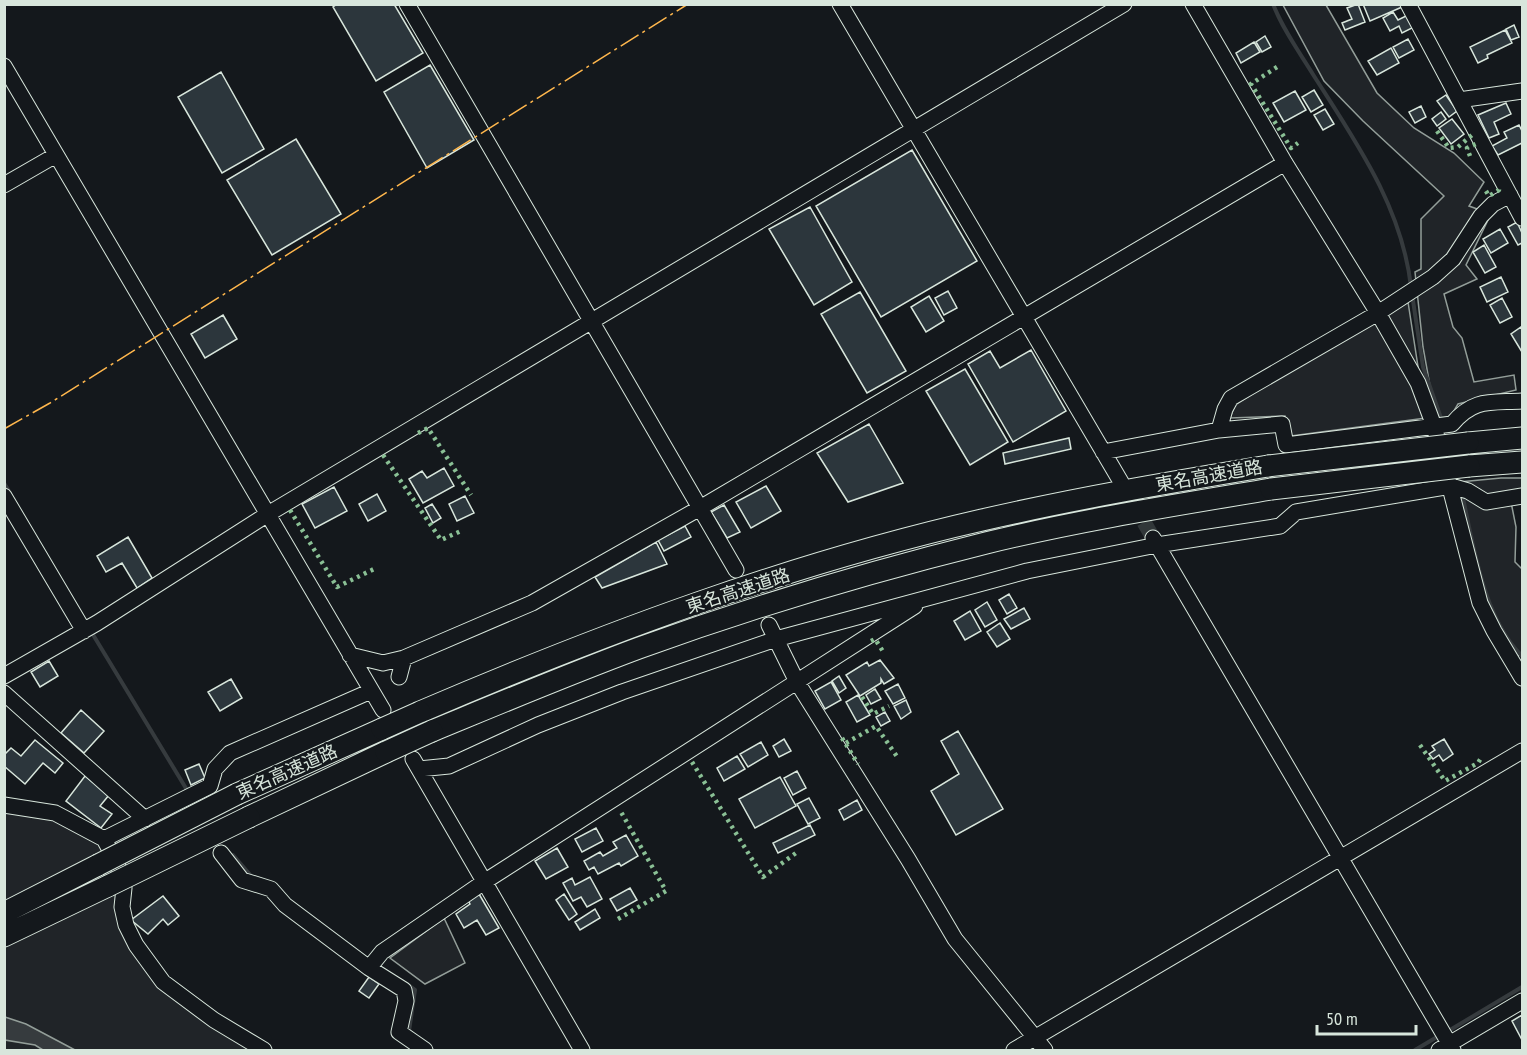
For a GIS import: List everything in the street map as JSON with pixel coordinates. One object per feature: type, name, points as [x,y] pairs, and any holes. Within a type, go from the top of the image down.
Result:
[{"type":"highway","name":"東名高速道路","points":[[4,913],[382,720],[420,712],[510,673],[627,628],[734,591],[860,552],[981,520],[1105,494],[1268,466],[1522,438]]},
{"type":"highway","name":"東名高速道路","points":[[4,936],[432,731],[638,648],[742,613],[868,574],[987,543],[1122,514],[1271,489],[1522,462]]},
{"type":"street","points":[[407,4],[736,570]]},
{"type":"street","points":[[840,4],[1120,482]]},
{"type":"street","points":[[4,676],[84,631],[268,514],[1124,4]]},
{"type":"street","points":[[1193,4],[1285,163],[1418,383],[1458,488],[1480,603],[1522,678]]},
{"type":"street","points":[[1408,4],[1522,218]]},
{"type":"street","points":[[4,66],[371,691],[382,720]]},
{"type":"street","points":[[1459,100],[1522,91]]},
{"type":"street","points":[[4,185],[56,154]]},
{"type":"street","points":[[350,655],[383,663],[404,658],[532,603],[700,508],[1285,163]]},
{"type":"street","points":[[1220,430],[1225,409],[1232,398],[1378,314],[1433,277],[1453,259],[1481,216],[1493,204],[1510,195]]},
{"type":"street","points":[[1103,452],[1220,430],[1282,424],[1286,446],[1452,424],[1463,411],[1479,404],[1522,401]]},
{"type":"street","points":[[582,1050],[416,764],[449,766],[538,725],[772,632],[928,598],[1027,571],[1155,541],[1280,526],[1296,512],[1458,488],[1486,502],[1522,496]]},
{"type":"street","points":[[4,496],[84,631]]},
{"type":"street","points":[[1155,541],[1340,857],[1447,1048],[1522,1001]]},
{"type":"street","points":[[369,968],[382,952],[484,882],[928,598]]},
{"type":"street","points":[[772,632],[797,682],[908,858],[955,939],[1045,1050]]},
{"type":"street","points":[[399,677],[404,658]]},
{"type":"street","points":[[104,839],[190,801],[210,786],[215,769],[230,753],[371,691]]},
{"type":"street","points":[[4,693],[145,819]]},
{"type":"street","points":[[1014,1050],[1522,751]]},
{"type":"street","points":[[4,805],[55,813],[104,839],[117,863],[124,888],[122,907],[126,925],[136,945],[163,982],[214,1020],[264,1050]]},
{"type":"street","points":[[221,853],[242,880],[271,889],[285,905],[369,968],[404,990],[406,1001],[399,1032],[425,1050]]},
{"type":"shaded area","points":[[1283,5],[1326,5],[1377,93],[1414,128],[1454,153],[1484,182],[1469,206],[1491,214],[1466,265],[1477,279],[1444,294],[1453,327],[1462,338],[1474,382],[1514,375],[1516,390],[1458,404],[1448,421],[1437,425],[1423,347],[1415,272],[1421,269],[1421,219],[1444,196],[1363,121],[1324,81]]},
{"type":"shaded area","points":[[1408,302],[1426,418],[1291,436],[1285,416],[1230,418],[1235,405]]},
{"type":"shaded area","points":[[1522,478],[1522,495],[1492,497],[1459,482]]},
{"type":"shaded area","points":[[1459,495],[1511,502],[1516,527],[1515,562],[1522,569],[1522,653],[1514,658],[1481,591]]},
{"type":"shaded area","points":[[5,805],[65,818],[104,839],[124,918],[163,982],[264,1050],[5,1050]]},
{"type":"shaded area","points":[[444,918],[465,963],[425,984],[390,958]]},
{"type":"shaded area","points":[[5,1017],[26,1024],[75,1050],[43,1050],[35,1045],[5,1040]]},
{"type":"building","points":[[337,4],[394,4],[423,53],[376,81],[333,7]]},
{"type":"building","points":[[1358,4],[1365,22],[1345,30],[1342,23],[1352,19],[1347,8]]},
{"type":"building","points":[[1363,4],[1401,4],[1402,7],[1370,21]]},
{"type":"building","points":[[1393,12],[1398,20],[1408,15],[1414,27],[1402,33],[1399,26],[1390,31],[1383,18]]},
{"type":"building","points":[[1514,25],[1519,37],[1511,40],[1506,29]]},
{"type":"building","points":[[1505,30],[1512,43],[1487,55],[1488,58],[1478,63],[1470,47]]},
{"type":"building","points":[[1265,36],[1271,47],[1262,52],[1256,42]]},
{"type":"building","points":[[1408,39],[1414,50],[1399,58],[1393,47]]},
{"type":"building","points":[[1254,42],[1260,52],[1241,63],[1236,53]]},
{"type":"building","points":[[1391,48],[1399,63],[1377,75],[1368,61]]},
{"type":"building","points":[[430,65],[474,140],[427,168],[384,92]]},
{"type":"building","points":[[221,72],[264,149],[222,173],[178,97]]},
{"type":"building","points":[[1314,90],[1323,105],[1311,112],[1302,97]]},
{"type":"building","points":[[1295,91],[1306,110],[1284,122],[1273,103]]},
{"type":"building","points":[[1446,95],[1457,111],[1449,117],[1437,101]]},
{"type":"building","points":[[1506,103],[1511,114],[1494,122],[1499,134],[1489,138],[1478,115]]},
{"type":"building","points":[[1421,106],[1426,117],[1415,123],[1409,112]]},
{"type":"building","points":[[1325,109],[1334,124],[1323,130],[1314,115]]},
{"type":"building","points":[[1441,112],[1446,119],[1437,126],[1432,119]]},
{"type":"building","points":[[1452,119],[1464,134],[1451,144],[1439,128]]},
{"type":"building","points":[[1519,125],[1522,131],[1522,143],[1498,155],[1492,146],[1507,138],[1504,132]]},
{"type":"building","points":[[296,139],[341,214],[272,255],[227,180]]},
{"type":"building","points":[[912,150],[977,261],[881,317],[816,206]]},
{"type":"building","points":[[810,207],[852,282],[814,305],[769,229]]},
{"type":"building","points":[[1517,222],[1522,233],[1522,243],[1518,245],[1508,227]]},
{"type":"building","points":[[1500,229],[1508,243],[1491,253],[1483,239]]},
{"type":"building","points":[[1484,245],[1496,267],[1485,273],[1473,252]]},
{"type":"building","points":[[1501,277],[1508,292],[1487,302],[1480,287]]},
{"type":"building","points":[[948,291],[957,308],[944,315],[935,298]]},
{"type":"building","points":[[860,292],[906,371],[867,393],[821,314]]},
{"type":"building","points":[[929,296],[944,321],[926,332],[911,307]]},
{"type":"building","points":[[1502,298],[1512,317],[1500,323],[1490,305]]},
{"type":"building","points":[[223,315],[237,339],[205,358],[191,334]]},
{"type":"building","points":[[1521,327],[1522,330],[1522,352],[1511,334]]},
{"type":"building","points":[[1031,350],[1066,411],[1013,442],[968,364],[990,351],[1000,368]]},
{"type":"building","points":[[965,369],[1008,442],[970,465],[926,391]]},
{"type":"building","points":[[869,424],[903,483],[848,502],[817,453]]},
{"type":"building","points":[[1069,438],[1071,449],[1005,464],[1003,453]]},
{"type":"building","points":[[444,468],[454,486],[423,503],[409,479],[422,471],[427,478]]},
{"type":"building","points":[[766,486],[781,511],[751,528],[736,502]]},
{"type":"building","points":[[334,487],[347,511],[315,528],[302,504]]},
{"type":"building","points":[[377,494],[386,511],[368,521],[359,504]]},
{"type":"building","points":[[465,496],[474,513],[457,521],[449,504]]},
{"type":"building","points":[[432,504],[441,518],[433,523],[425,508]]},
{"type":"building","points":[[724,505],[740,532],[727,538],[711,512]]},
{"type":"building","points":[[685,526],[691,537],[664,551],[658,540]]},
{"type":"building","points":[[128,537],[152,578],[137,588],[122,563],[106,572],[97,556]]},
{"type":"building","points":[[656,542],[667,564],[602,588],[595,577]]},
{"type":"building","points":[[1009,594],[1017,608],[1007,614],[999,600]]},
{"type":"building","points":[[987,602],[997,620],[985,627],[975,610]]},
{"type":"building","points":[[1024,608],[1030,619],[1011,629],[1004,619]]},
{"type":"building","points":[[970,611],[981,631],[965,640],[954,621]]},
{"type":"building","points":[[1000,623],[1010,639],[997,647],[987,632]]},
{"type":"building","points":[[880,660],[894,678],[884,684],[881,679],[881,683],[860,696],[846,675],[867,662],[869,666]]},
{"type":"building","points":[[49,661],[58,676],[40,687],[31,672]]},
{"type":"building","points":[[839,676],[846,688],[839,693],[832,681]]},
{"type":"building","points":[[231,679],[242,698],[220,711],[208,692]]},
{"type":"building","points":[[831,682],[841,700],[825,709],[815,691]]},
{"type":"building","points":[[898,684],[905,698],[893,704],[885,691]]},
{"type":"building","points":[[875,689],[881,699],[871,704],[866,695]]},
{"type":"building","points":[[858,695],[870,715],[857,722],[846,702]]},
{"type":"building","points":[[906,700],[911,712],[901,719],[894,706]]},
{"type":"building","points":[[81,710],[104,731],[84,753],[61,733]]},
{"type":"building","points":[[885,712],[890,721],[881,726],[876,717]]},
{"type":"building","points":[[958,731],[1003,809],[956,835],[931,791],[959,774],[941,741]]},
{"type":"building","points":[[784,739],[791,751],[779,757],[773,746]]},
{"type":"building","points":[[1444,739],[1453,754],[1443,761],[1439,755],[1433,759],[1429,754],[1435,750],[1432,746]]},
{"type":"building","points":[[35,740],[63,763],[55,773],[43,763],[25,784],[4,766],[4,755],[11,748],[21,756]]},
{"type":"building","points":[[761,742],[768,755],[748,767],[740,754]]},
{"type":"building","points":[[737,756],[745,769],[724,781],[717,768]]},
{"type":"building","points":[[199,764],[205,778],[191,785],[185,770]]},
{"type":"building","points":[[797,771],[806,788],[793,795],[784,778]]},
{"type":"building","points":[[85,776],[109,795],[100,806],[112,814],[101,828],[66,801]]},
{"type":"building","points":[[780,777],[796,806],[755,828],[739,799]]},
{"type":"building","points":[[809,798],[820,818],[808,824],[797,804]]},
{"type":"building","points":[[857,800],[862,810],[844,820],[839,810]]},
{"type":"building","points":[[810,825],[815,835],[778,853],[773,843]]},
{"type":"building","points":[[596,828],[603,841],[582,852],[575,839]]},
{"type":"building","points":[[626,835],[638,856],[621,866],[619,863],[598,874],[594,867],[589,870],[584,861],[600,852],[603,856],[617,848],[613,842]]},
{"type":"building","points":[[557,848],[568,867],[546,879],[535,861]]},
{"type":"building","points":[[590,877],[602,899],[587,907],[581,897],[573,901],[563,883],[572,878],[575,885]]},
{"type":"building","points":[[630,888],[637,900],[617,911],[610,899]]},
{"type":"building","points":[[479,894],[499,928],[486,935],[477,920],[464,928],[456,914],[470,904],[468,900]]},
{"type":"building","points":[[564,894],[577,914],[569,920],[556,900]]},
{"type":"building","points":[[163,896],[179,916],[168,925],[163,919],[148,934],[131,920]]},
{"type":"building","points":[[595,909],[600,918],[580,930],[575,922]]},
{"type":"building","points":[[369,977],[379,984],[369,998],[359,991]]},
{"type":"building","points":[[1522,1015],[1522,1040],[1512,1021]]},
{"type":"waterway","points":[[1273,4],[1287,32],[1375,176],[1398,230],[1411,287]]},
{"type":"waterway","points":[[1412,294],[1423,367],[1442,421]]},
{"type":"waterway","points":[[4,483],[10,493]]},
{"type":"waterway","points":[[1462,494],[1476,558],[1489,602],[1498,622],[1522,656]]},
{"type":"waterway","points":[[92,633],[187,790]]},
{"type":"waterway","points":[[233,855],[252,877]]},
{"type":"waterway","points":[[408,985],[415,990],[409,1031],[411,1033]]},
{"type":"waterway","points":[[1450,1030],[1522,987]]},
{"type":"waterway","points":[[1415,1050],[1437,1037]]},
{"type":"tunnel","points":[[1121,482],[1152,536]]},
{"type":"hedge","points":[[1277,67],[1251,84],[1291,148],[1298,143]]},
{"type":"hedge","points":[[1437,131],[1449,148],[1458,147],[1472,135],[1471,133]]},
{"type":"hedge","points":[[1470,156],[1467,148],[1478,143]]},
{"type":"hedge","points":[[1486,191],[1489,196],[1499,190],[1499,186]]},
{"type":"hedge","points":[[418,433],[428,428],[471,495]]},
{"type":"hedge","points":[[383,455],[441,540],[463,530]]},
{"type":"hedge","points":[[290,510],[337,587],[376,568]]},
{"type":"hedge","points":[[871,641],[875,639],[884,653]]},
{"type":"hedge","points":[[862,697],[873,714],[889,706]]},
{"type":"hedge","points":[[846,743],[876,726],[898,758]]},
{"type":"hedge","points":[[842,738],[858,764]]},
{"type":"hedge","points":[[1420,745],[1445,781],[1478,763],[1481,758]]},
{"type":"hedge","points":[[692,762],[763,877],[796,853]]},
{"type":"hedge","points":[[618,919],[666,891],[621,812]]},
{"type":"power","points":[[4,429],[50,403],[688,4]]}]
